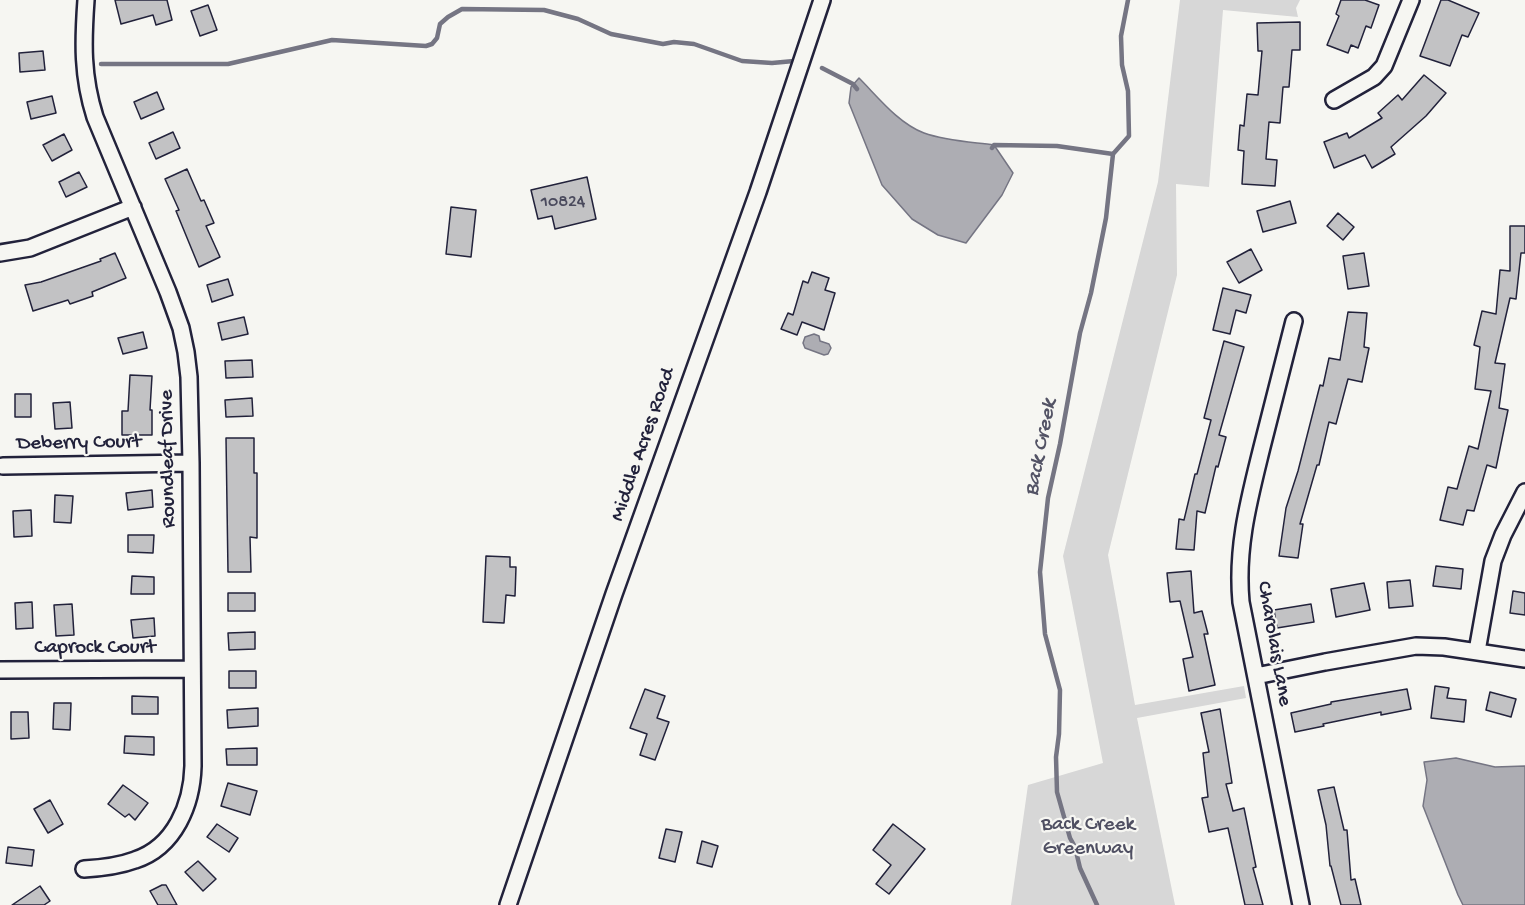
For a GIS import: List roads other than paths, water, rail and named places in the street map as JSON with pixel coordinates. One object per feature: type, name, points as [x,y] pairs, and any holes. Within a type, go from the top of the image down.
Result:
[{"type":"street","name":"Roundleaf Drive","points":[[84,869],[109,867],[138,860],[163,844],[188,804],[192,781],[189,377],[181,328],[95,117],[88,94],[84,62],[86,0]]},
{"type":"street","name":"Middle Acres Road","points":[[508,905],[614,594],[758,192],[822,0]]},
{"type":"street","points":[[1334,100],[1374,77],[1384,66],[1411,0]]},
{"type":"street","points":[[0,253],[39,245],[133,207]]},
{"type":"street","name":"Charolais Lane","points":[[1294,321],[1246,513],[1240,546],[1239,579],[1241,602],[1301,905]]},
{"type":"street","name":"Deberry Court","points":[[3,466],[191,463]]},
{"type":"street","points":[[1477,651],[1493,561],[1503,535],[1525,492]]},
{"type":"street","points":[[1256,676],[1416,646],[1444,646],[1525,659]]},
{"type":"street","name":"Caprock Court","points":[[0,670],[191,669]]},
{"type":"waterway","name":"Back Creek","points":[[1097,905],[1080,868],[1057,792],[1056,757],[1060,690],[1045,634],[1040,572],[1048,498],[1080,333],[1091,293],[1106,218],[1113,154],[1129,136],[1128,91],[1122,65],[1121,36],[1128,0]]},
{"type":"waterway","points":[[101,64],[228,64],[332,40],[426,46],[432,44],[437,38],[440,24],[462,9],[544,10],[578,19],[611,34],[663,44],[674,42],[694,44],[742,61],[772,63],[794,61]]},
{"type":"waterway","points":[[822,68],[853,84],[857,89]]},
{"type":"waterway","points":[[992,148],[994,145],[1057,146],[1113,154]]},
{"type":"park label","name":"Back Creek Greenway","points":[[1088,838]]}]
